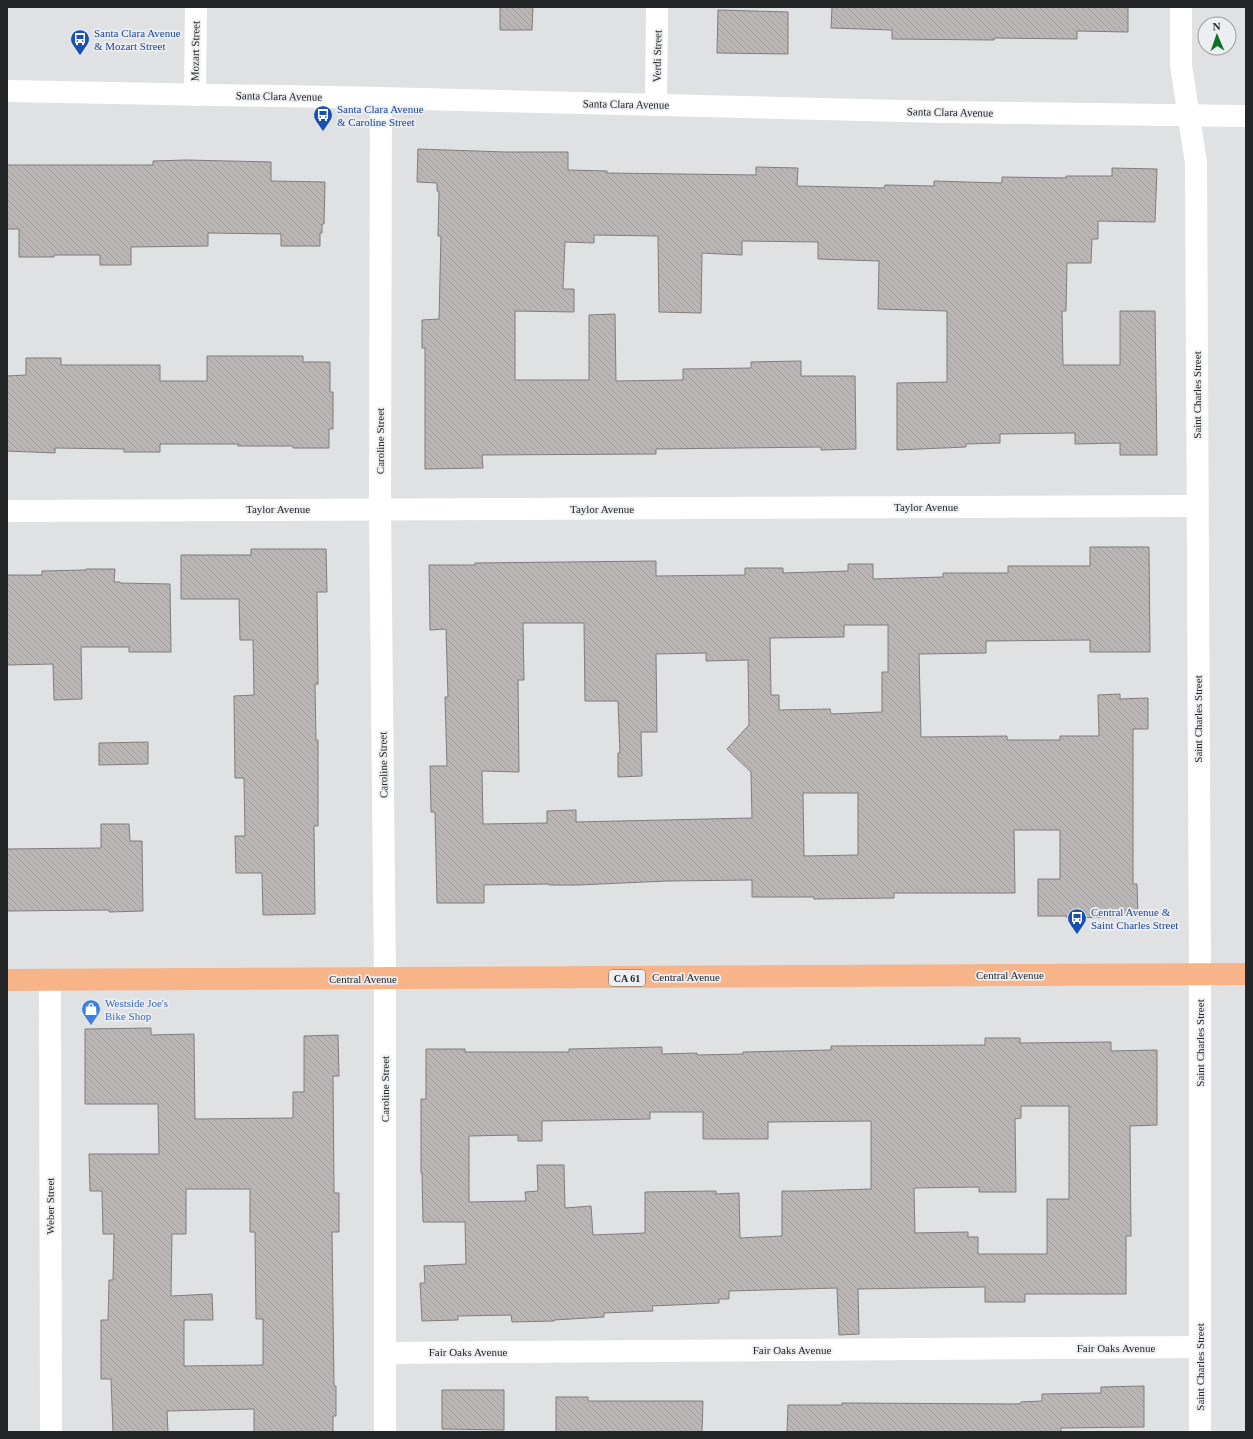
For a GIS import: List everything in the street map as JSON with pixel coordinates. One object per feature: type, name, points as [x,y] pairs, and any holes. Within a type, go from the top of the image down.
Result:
[{"type":"main road","name":"Central Avenue","points":[[7,980],[1246,974]]},
{"type":"street","name":"Mozart Street","points":[[195,95],[196,7]]},
{"type":"street","name":"Verdi Street","points":[[656,105],[657,7]]},
{"type":"street","name":"Saint Charles Street","points":[[1181,7],[1181,65],[1196,163],[1200,974],[1200,1432]]},
{"type":"street","name":"Santa Clara Avenue","points":[[7,91],[1246,116]]},
{"type":"street","name":"Caroline Street","points":[[381,98],[380,509],[385,979],[385,1432]]},
{"type":"street","name":"Taylor Avenue","points":[[7,511],[1197,506]]},
{"type":"street","name":"Weber Street","points":[[50,980],[51,1432]]},
{"type":"street","name":"Fair Oaks Avenue","points":[[385,1353],[1200,1347]]},
{"type":"building","points":[[500,7],[533,7],[532,30],[500,30]]},
{"type":"building","points":[[832,7],[1128,7],[1128,32],[1077,31],[1077,39],[892,39],[892,30],[831,28]]},
{"type":"building","points":[[718,10],[788,12],[788,54],[717,53]]},
{"type":"building","points":[[418,149],[505,152],[568,152],[568,170],[607,171],[607,173],[756,175],[756,167],[798,168],[797,186],[884,188],[885,185],[934,186],[934,181],[1002,183],[1002,177],[1066,178],[1066,176],[1112,176],[1112,168],[1157,169],[1155,222],[1098,221],[1098,239],[1092,239],[1091,263],[1067,263],[1066,311],[1062,311],[1063,365],[1120,365],[1120,311],[1155,311],[1157,455],[1120,455],[1120,443],[1075,444],[1075,433],[1000,434],[1000,443],[966,444],[966,447],[897,450],[897,383],[947,382],[947,311],[878,309],[879,261],[818,259],[818,242],[742,241],[742,255],[702,253],[701,313],[659,312],[658,236],[594,235],[594,243],[565,242],[563,289],[574,289],[574,312],[515,311],[515,380],[589,380],[589,315],[615,314],[616,381],[683,380],[683,369],[751,368],[751,362],[801,361],[801,376],[855,376],[856,449],[821,450],[821,447],[656,449],[656,454],[482,455],[483,468],[425,469],[425,348],[422,348],[422,320],[439,319],[441,236],[438,236],[439,191],[437,191],[437,183],[417,182]]},
{"type":"building","points":[[186,160],[271,162],[271,181],[325,182],[324,224],[322,224],[322,233],[320,233],[320,246],[281,246],[281,234],[208,233],[208,246],[131,247],[131,265],[100,265],[100,255],[19,257],[19,229],[7,229],[7,165],[153,165],[153,161]]},
{"type":"building","points":[[207,356],[303,356],[303,362],[330,362],[330,392],[333,392],[333,429],[329,429],[329,448],[293,448],[293,446],[238,446],[238,444],[160,444],[160,452],[124,452],[124,449],[55,448],[55,453],[7,451],[7,376],[26,375],[26,358],[61,358],[61,365],[160,365],[160,381],[207,381]]},
{"type":"building","points":[[1090,547],[1149,547],[1150,652],[1090,652],[1090,640],[986,641],[986,653],[919,654],[921,737],[1007,736],[1007,740],[1060,740],[1060,736],[1099,736],[1098,695],[1120,694],[1120,699],[1148,698],[1148,729],[1133,729],[1133,884],[1137,884],[1138,916],[1067,918],[1067,916],[1038,916],[1038,879],[1060,879],[1060,830],[1014,830],[1015,893],[894,893],[894,898],[814,899],[814,897],[752,897],[752,880],[667,881],[578,885],[484,885],[484,903],[437,903],[435,812],[431,812],[430,766],[447,766],[445,697],[448,697],[446,629],[430,630],[429,565],[656,561],[656,576],[745,575],[745,568],[783,568],[783,573],[848,571],[848,564],[873,564],[873,579],[943,577],[943,573],[1008,573],[1008,566],[1090,566]],"holes":[[[523,623],[584,623],[585,701],[618,701],[620,753],[618,753],[618,777],[642,776],[641,732],[657,732],[656,654],[706,653],[706,661],[748,660],[749,725],[727,749],[751,772],[752,818],[576,822],[576,810],[547,811],[547,823],[483,824],[482,771],[519,772],[518,680],[524,680]],[[844,625],[888,625],[888,672],[882,672],[882,712],[831,714],[830,709],[779,710],[779,695],[771,695],[770,638],[844,637]],[[803,793],[858,793],[858,855],[804,856]]]},
{"type":"building","points":[[251,549],[326,549],[327,592],[317,592],[318,684],[315,684],[316,740],[318,740],[318,826],[314,826],[315,914],[263,915],[262,873],[236,873],[235,836],[245,836],[244,778],[235,778],[234,696],[254,695],[253,640],[240,640],[239,599],[181,599],[181,555],[251,555]]},
{"type":"building","points":[[115,569],[114,582],[170,584],[171,652],[129,652],[129,647],[81,647],[82,699],[54,700],[53,664],[7,665],[7,575],[42,575],[42,571]]},
{"type":"building","points":[[148,742],[148,764],[99,765],[99,743]]},
{"type":"building","points":[[101,824],[129,824],[130,841],[142,841],[143,911],[7,911],[7,849],[101,848]]},
{"type":"building","points":[[151,1028],[151,1035],[194,1034],[195,1119],[293,1118],[293,1092],[304,1092],[304,1036],[338,1035],[339,1076],[333,1076],[334,1193],[339,1193],[339,1232],[332,1232],[334,1386],[336,1386],[336,1416],[333,1416],[333,1432],[254,1432],[254,1409],[167,1411],[168,1432],[113,1432],[111,1379],[101,1379],[101,1320],[108,1320],[109,1280],[113,1280],[114,1234],[103,1234],[102,1191],[90,1191],[89,1154],[159,1154],[158,1104],[85,1104],[85,1029]],"holes":[[[186,1189],[250,1189],[250,1232],[255,1232],[256,1319],[263,1319],[263,1365],[184,1366],[184,1320],[213,1320],[212,1294],[171,1296],[172,1234],[186,1234]]]},
{"type":"building","points":[[985,1038],[1020,1038],[1020,1043],[1111,1042],[1111,1051],[1157,1050],[1157,1125],[1130,1126],[1131,1236],[1126,1236],[1126,1294],[1025,1294],[1025,1302],[985,1302],[985,1287],[858,1289],[859,1334],[839,1335],[837,1288],[729,1291],[729,1299],[719,1299],[719,1303],[652,1306],[653,1311],[604,1313],[604,1317],[554,1321],[512,1322],[511,1315],[458,1316],[458,1320],[422,1321],[420,1283],[425,1283],[424,1266],[466,1264],[465,1222],[423,1222],[421,1173],[421,1099],[426,1099],[426,1049],[465,1049],[465,1052],[569,1052],[569,1049],[662,1047],[662,1054],[697,1053],[697,1055],[743,1054],[743,1052],[831,1050],[831,1046],[985,1045]],"holes":[[[1021,1106],[1069,1106],[1069,1199],[1047,1199],[1047,1254],[978,1254],[978,1237],[968,1237],[968,1232],[915,1233],[915,1188],[979,1187],[979,1192],[1016,1192],[1015,1119],[1021,1118]],[[650,1112],[703,1112],[703,1139],[768,1139],[768,1122],[871,1121],[871,1189],[782,1191],[782,1236],[740,1238],[739,1193],[716,1194],[716,1191],[645,1192],[645,1233],[593,1235],[591,1206],[565,1208],[564,1165],[537,1165],[538,1191],[525,1192],[526,1201],[469,1202],[469,1136],[518,1135],[518,1141],[542,1141],[542,1121],[650,1119]]]},
{"type":"building","points":[[1144,1386],[1144,1427],[1061,1428],[1061,1432],[787,1432],[788,1405],[842,1405],[842,1403],[1020,1404],[1021,1402],[1042,1401],[1042,1394],[1101,1393],[1101,1387]]},
{"type":"building","points":[[442,1390],[504,1390],[504,1430],[442,1429]]},
{"type":"building","points":[[556,1397],[588,1397],[588,1401],[703,1401],[702,1432],[556,1432]]},
{"type":"place","name":"Santa Clara Avenue & Mozart Street","points":[[80,56]]},
{"type":"place","name":"Santa Clara Avenue & Caroline Street","points":[[323,132]]},
{"type":"place","name":"Central Avenue & Saint Charles Street","points":[[1077,935]]},
{"type":"place","name":"Westside Joe's Bike Shop","points":[[91,1026]]}]
